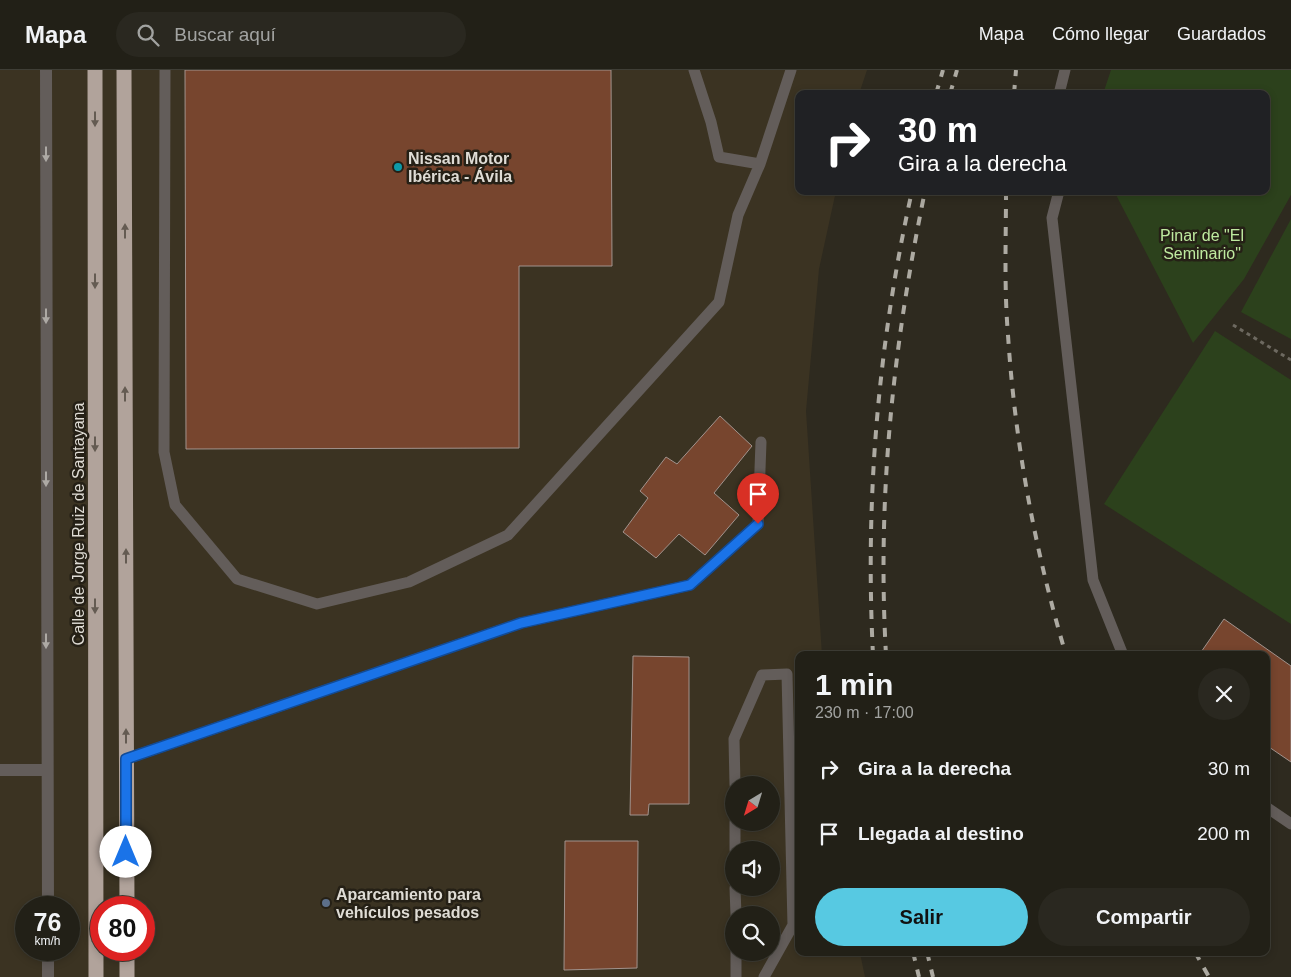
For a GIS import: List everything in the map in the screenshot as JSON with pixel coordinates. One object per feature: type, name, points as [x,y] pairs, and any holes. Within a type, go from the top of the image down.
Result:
[{"type":"highway","name":"Calle de Jorge Ruiz de Santayana","points":[[94,70],[96,977]]},
{"type":"highway","points":[[124,70],[127,896]]},
{"type":"highway","points":[[127,961],[127,977]]},
{"type":"street","name":"Calle de Jorge Ruiz de Santayana","points":[[46,70],[46,770],[48,896]]},
{"type":"street","points":[[0,770],[46,770]]},
{"type":"street","points":[[48,961],[48,977]]},
{"type":"lane","points":[[165,70],[164,452],[175,505],[237,579],[317,604],[409,582],[508,535],[719,302],[738,216],[760,164],[790,70]]},
{"type":"lane","points":[[694,70],[711,122],[719,157],[760,164]]},
{"type":"lane","points":[[1060,90],[1065,70]]},
{"type":"lane","points":[[1058,195],[1052,218],[1093,580],[1121,651]]},
{"type":"lane","points":[[126,759],[521,623],[690,585],[758,524],[760,442]]},
{"type":"lane","points":[[734,776],[734,739],[762,675],[787,674],[793,925],[764,977]]},
{"type":"lane","points":[[1270,810],[1291,824]]},
{"type":"lane","points":[[736,961],[736,977]]},
{"type":"path","points":[[1233,325],[1291,360]]},
{"type":"shaded area","points":[[0,70],[867,70],[860,90],[795,90],[795,195],[835,195],[819,269],[806,411],[822,651],[795,651],[795,956],[861,956],[865,977],[0,977]]},
{"type":"green space","name":"Pinar de \"El Seminario\"","points":[[1111,70],[1291,70],[1291,195],[1244,279],[1193,343],[1116,195],[1270,195],[1270,90],[1104,90]]},
{"type":"green space","points":[[1291,219],[1291,339],[1241,312]]},
{"type":"green space","points":[[1215,331],[1291,380],[1291,624],[1104,504]]},
{"type":"building","name":"Nissan Motor Ibérica - Ávila","points":[[185,70],[611,70],[612,266],[519,266],[519,448],[186,449]]},
{"type":"building","points":[[720,416],[752,446],[714,493],[739,515],[705,555],[679,534],[656,558],[623,532],[648,498],[640,491],[666,457],[677,464]]},
{"type":"building","points":[[1224,619],[1270,651],[1202,651]]},
{"type":"building","points":[[1270,651],[1291,666],[1291,762],[1270,748]]},
{"type":"building","points":[[633,656],[689,657],[689,804],[649,804],[648,815],[630,815]]},
{"type":"building","points":[[565,841],[638,841],[637,968],[564,970]]},
{"type":"railway","points":[[937,90],[943,70]]},
{"type":"railway","points":[[951,90],[957,70]]},
{"type":"railway","points":[[1014,90],[1016,70]]},
{"type":"railway","points":[[873,651],[871,538],[877,422],[890,306],[911,195]]},
{"type":"railway","points":[[886,651],[884,538],[890,422],[904,307],[924,195]]},
{"type":"railway","points":[[1006,195],[1007,317],[1011,376],[1021,457],[1036,537],[1065,651]]},
{"type":"railway","points":[[914,956],[919,977]]},
{"type":"railway","points":[[928,956],[933,977]]},
{"type":"railway","points":[[1197,956],[1209,977]]},
{"type":"place","name":"Nissan Motor Ibérica - Ávila","points":[[398,167]]},
{"type":"place","name":"Aparcamiento para vehículos pesados","points":[[326,903]]},
{"type":"route","points":[[126,852],[126,759],[521,623],[690,585],[758,524]]}]
